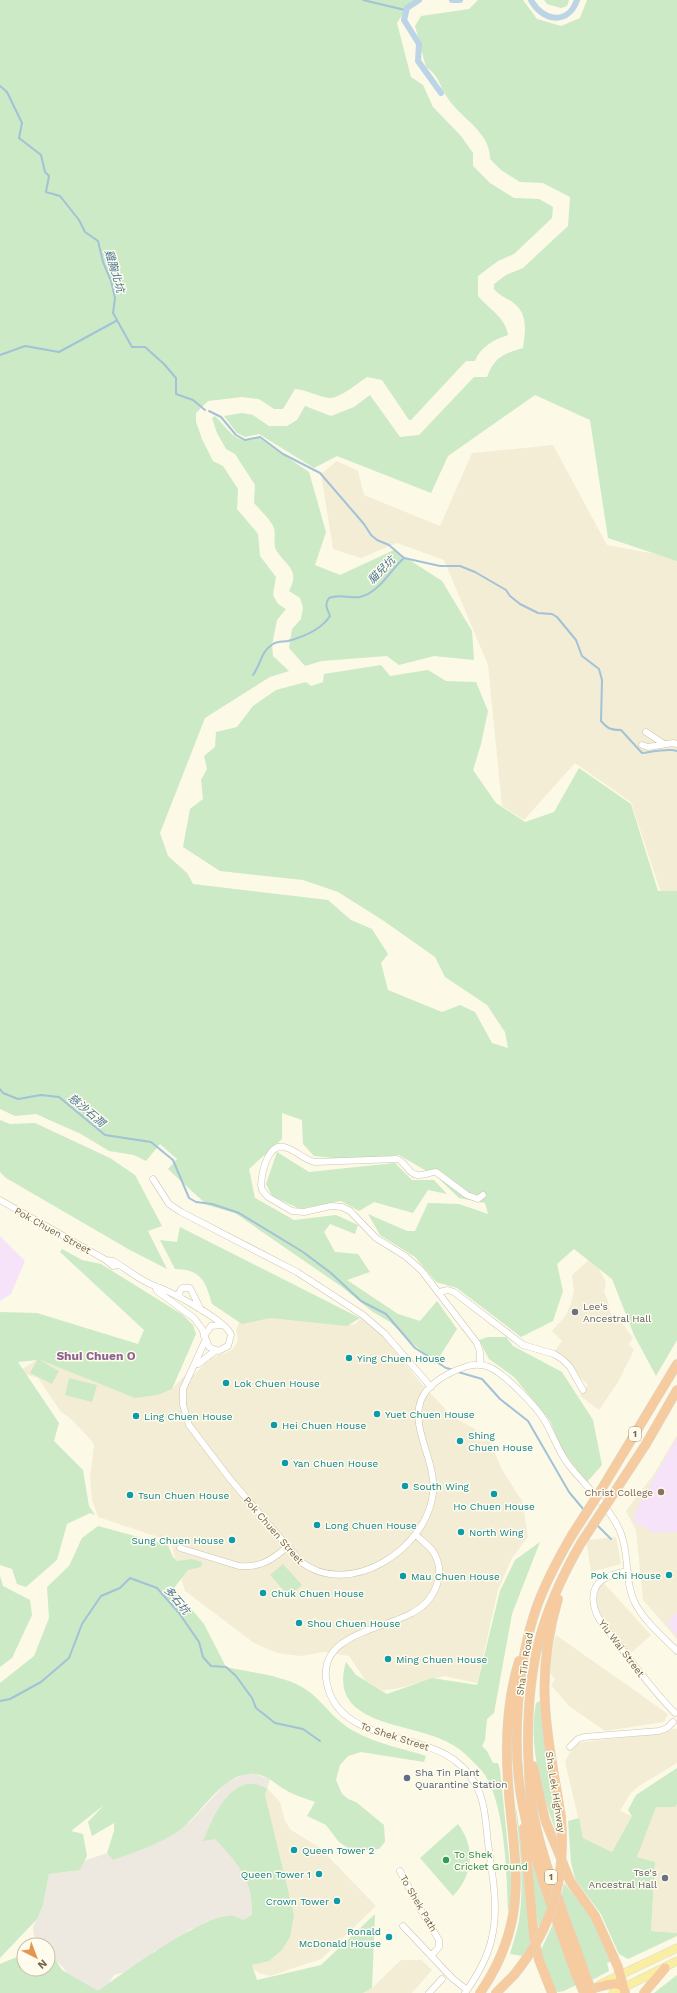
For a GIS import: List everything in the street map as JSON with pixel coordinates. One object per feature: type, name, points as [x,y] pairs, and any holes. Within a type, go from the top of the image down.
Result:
[{"type":"highway","name":"Sha Tin Road","points":[[592,1991],[579,1970],[544,1882],[523,1807],[517,1756],[518,1710],[529,1630],[544,1588],[572,1535],[677,1364]]},
{"type":"highway","name":"Sha Tin Road","points":[[583,1993],[579,1970],[535,1824],[529,1782],[528,1746],[528,1711],[534,1661],[546,1615],[581,1543],[646,1444],[677,1390]]},
{"type":"highway","name":"Sha Lek Highway","points":[[496,1993],[514,1975],[539,1939],[554,1903],[560,1880],[562,1858],[561,1818],[546,1731],[543,1680],[548,1636],[565,1574]]},
{"type":"highway","points":[[480,1993],[503,1952],[514,1908],[515,1858],[508,1780],[508,1741],[514,1680],[529,1630]]},
{"type":"highway","points":[[528,1746],[545,1820],[570,1881],[595,1916],[621,1975],[625,1990]]},
{"type":"highway","points":[[523,1807],[534,1938],[539,1960],[552,1993]]},
{"type":"highway","points":[[644,1993],[665,1968]]},
{"type":"highway","points":[[502,1993],[514,1975]]},
{"type":"highway","points":[[592,1991],[618,1983],[625,1990]]},
{"type":"main road","points":[[583,1993],[592,1991],[677,1948]]},
{"type":"main road","points":[[613,1993],[625,1990],[677,1961]]},
{"type":"street","points":[[646,732],[664,744]]},
{"type":"street","points":[[642,745],[648,747],[664,744],[677,744]]},
{"type":"street","points":[[482,1195],[478,1199],[470,1197],[436,1172],[416,1174],[409,1170],[404,1162],[397,1158],[315,1162],[289,1148],[282,1146],[275,1148],[270,1154],[261,1185],[264,1192],[271,1200],[284,1208],[298,1212],[331,1206],[347,1209],[376,1238],[414,1263],[439,1292],[477,1343],[480,1352],[480,1365],[490,1367],[502,1375],[543,1418],[564,1458],[610,1515],[618,1527],[625,1547],[631,1591],[638,1608],[677,1651]]},
{"type":"street","points":[[153,1179],[170,1204],[181,1212],[297,1272],[372,1322],[385,1334],[430,1387]]},
{"type":"street","name":"Pok Chuen Street","points":[[0,1200],[106,1260],[113,1266],[117,1265],[155,1286],[179,1295],[222,1325],[230,1333],[231,1341],[226,1348],[215,1351],[192,1370]]},
{"type":"street","name":"Pok Chuen Street","points":[[155,1286],[157,1291],[194,1318],[209,1347],[215,1351]]},
{"type":"street","points":[[183,1309],[179,1295],[182,1288],[190,1288],[201,1310]]},
{"type":"street","points":[[439,1292],[448,1290],[454,1292],[523,1345],[559,1357],[570,1367],[583,1390]]},
{"type":"street","name":"Pok Chuen Street","points":[[222,1325],[211,1326],[183,1389],[182,1397],[184,1412],[189,1425],[230,1479],[300,1561],[311,1569],[329,1575],[340,1575],[367,1569],[386,1560],[407,1545],[416,1535],[428,1513],[434,1491],[432,1466],[419,1418],[420,1402],[423,1395],[438,1380],[464,1367],[480,1365]]},
{"type":"street","name":"To Shek Street","points":[[403,1926],[466,1991],[484,1962],[490,1948],[494,1926],[495,1898],[485,1816],[480,1795],[472,1778],[458,1763],[440,1751],[369,1729],[348,1717],[334,1701],[326,1682],[327,1665],[334,1651],[342,1643],[357,1634],[416,1611],[428,1600],[438,1584],[439,1570],[436,1557],[429,1547],[416,1535]]},
{"type":"street","points":[[180,1548],[239,1566],[247,1567],[255,1566],[270,1560],[287,1547]]},
{"type":"street","name":"Yiu Wai Street","points":[[570,1747],[578,1739],[584,1737],[659,1731],[675,1723],[672,1718],[676,1712],[659,1697],[600,1619],[594,1606],[594,1593],[603,1579],[611,1574],[628,1571]]},
{"type":"street","name":"To Shek Path","points":[[400,1871],[414,1898],[440,1940],[439,1947],[432,1956]]},
{"type":"street","points":[[429,1993],[442,1979]]},
{"type":"shaded area","points":[[553,445],[607,545],[677,558],[677,897],[664,902],[631,802],[575,763],[524,820],[502,806],[488,665],[444,560],[397,543],[361,558],[333,549],[321,474],[337,461],[358,471],[364,495],[440,526],[472,453]]},
{"type":"shaded area","points":[[0,1236],[25,1261],[11,1294],[0,1301]]},
{"type":"shaded area","points":[[592,1257],[606,1282],[604,1292],[608,1301],[610,1312],[613,1317],[621,1321],[633,1338],[629,1344],[634,1350],[618,1382],[599,1410],[580,1396],[588,1385],[554,1352],[562,1341],[552,1331],[566,1315],[571,1303],[574,1291],[572,1275]]},
{"type":"shaded area","points":[[268,1314],[352,1325],[357,1323],[361,1317],[382,1335],[419,1381],[453,1417],[488,1436],[501,1468],[522,1501],[528,1537],[512,1558],[498,1590],[477,1683],[444,1676],[395,1689],[382,1690],[366,1681],[349,1656],[324,1652],[301,1656],[277,1653],[254,1643],[185,1591],[170,1541],[98,1517],[92,1500],[90,1478],[94,1446],[92,1441],[70,1418],[61,1412],[38,1378],[18,1372],[40,1359],[135,1398],[158,1395],[172,1389],[186,1374],[194,1375],[209,1359],[232,1350],[238,1341],[236,1330],[240,1320]]},
{"type":"shaded area","points":[[677,1435],[677,1639],[643,1600],[636,1530],[626,1511],[654,1474]]},
{"type":"shaded area","name":"Christ College","points":[[677,1437],[677,1532],[652,1533],[649,1529],[634,1522],[635,1512]]},
{"type":"shaded area","points":[[616,1537],[621,1564],[591,1572],[586,1540]]},
{"type":"shaded area","points":[[602,1581],[651,1635],[630,1654],[592,1609],[590,1600],[594,1590]]},
{"type":"shaded area","points":[[677,1612],[677,1636],[667,1623]]},
{"type":"shaded area","points":[[556,1635],[668,1714],[664,1722],[605,1731],[569,1706],[551,1685],[555,1679],[547,1670],[550,1652]]},
{"type":"shaded area","points":[[675,1728],[677,1729],[677,1763],[639,1786],[630,1794],[620,1811],[632,1816],[612,1852],[583,1838],[565,1762],[569,1754],[578,1744],[583,1742],[664,1733]]},
{"type":"shaded area","points":[[245,1774],[255,1774],[270,1779],[265,1795],[294,1915],[290,1937],[282,1950],[269,1961],[257,1964],[196,1928],[190,1929],[180,1937],[173,1946],[154,1951],[145,1967],[114,1975],[104,1991],[81,1993],[62,1966],[56,1961],[56,1937],[34,1936],[33,1927],[43,1905],[49,1874],[80,1870],[84,1861],[107,1853],[113,1860],[159,1842],[191,1821],[226,1783]]},
{"type":"shaded area","points":[[267,1788],[280,1802],[285,1821],[291,1830],[320,1848],[376,1906],[321,1959],[270,1976],[259,1973],[252,1968],[251,1965],[269,1961],[282,1950],[290,1937],[294,1915],[265,1795]]},
{"type":"shaded area","points":[[677,1804],[677,1933],[651,1931],[655,1862],[637,1857],[656,1806],[675,1807]]},
{"type":"shaded area","points":[[401,1960],[422,1960],[432,1970],[412,1993],[363,1993],[372,1988]]},
{"type":"green space","points":[[0,0],[418,0],[411,1],[397,23],[411,77],[423,85],[433,107],[461,136],[473,153],[473,166],[490,183],[514,198],[539,199],[553,207],[552,218],[514,254],[498,261],[478,276],[478,296],[504,323],[508,335],[488,344],[480,352],[475,361],[466,361],[411,420],[409,420],[382,380],[367,377],[354,387],[333,398],[295,389],[283,409],[274,409],[259,399],[242,397],[208,401],[196,413],[196,422],[202,439],[213,461],[223,466],[238,489],[237,509],[258,534],[260,556],[276,577],[273,595],[278,604],[286,609],[277,620],[272,645],[273,656],[289,671],[270,677],[205,718],[160,833],[168,856],[187,873],[193,884],[328,900],[351,920],[372,929],[388,954],[381,963],[388,990],[442,1012],[460,1005],[475,1012],[492,1043],[508,1048],[505,1032],[487,1005],[445,977],[435,957],[384,921],[338,892],[303,880],[220,871],[183,847],[190,809],[203,799],[201,780],[207,769],[204,756],[215,747],[216,732],[237,727],[253,706],[276,690],[306,682],[311,686],[323,682],[324,674],[381,665],[390,676],[428,670],[446,681],[476,682],[488,711],[481,744],[473,770],[496,803],[525,822],[554,812],[579,768],[631,804],[658,891],[677,891],[677,1340],[656,1376],[634,1335],[612,1279],[574,1249],[557,1264],[563,1291],[553,1321],[521,1337],[457,1288],[436,1282],[415,1257],[380,1235],[368,1214],[407,1231],[415,1231],[428,1203],[459,1204],[488,1214],[485,1203],[459,1198],[437,1177],[399,1155],[350,1160],[314,1156],[303,1144],[302,1120],[282,1113],[282,1139],[249,1169],[255,1198],[294,1220],[336,1215],[358,1225],[355,1234],[330,1224],[324,1232],[335,1252],[358,1254],[370,1272],[347,1280],[398,1314],[420,1321],[437,1301],[457,1329],[435,1364],[390,1322],[373,1312],[342,1287],[235,1213],[207,1205],[168,1169],[177,1159],[160,1144],[146,1161],[134,1155],[109,1151],[81,1134],[36,1114],[15,1116],[0,1109]]},
{"type":"green space","points":[[478,0],[523,0],[537,19],[561,26],[580,18],[587,0],[677,0],[677,561],[608,538],[590,420],[535,395],[448,456],[431,493],[337,456],[314,468],[259,434],[245,437],[237,433],[224,416],[242,413],[253,415],[269,426],[287,426],[297,420],[305,406],[331,416],[354,407],[370,395],[400,437],[419,435],[474,377],[487,377],[493,364],[497,360],[505,354],[523,348],[525,326],[523,315],[515,304],[494,289],[494,284],[506,275],[523,268],[568,226],[570,197],[543,183],[520,182],[501,170],[490,159],[486,141],[474,126],[453,105],[436,77],[426,67],[415,26],[421,16],[469,9]]},
{"type":"green space","points":[[544,0],[569,0],[567,6],[561,8],[547,4]]},
{"type":"green space","points":[[215,416],[234,436],[244,439],[259,438],[309,472],[326,532],[315,565],[340,575],[394,550],[442,581],[472,631],[474,660],[434,656],[399,665],[387,656],[322,661],[305,666],[289,648],[292,629],[301,619],[303,608],[300,598],[289,591],[292,584],[293,572],[276,550],[275,530],[273,525],[254,503],[255,485],[235,454],[226,449],[217,433],[212,418]]},
{"type":"green space","points":[[0,1120],[10,1124],[35,1123],[110,1158],[135,1175],[162,1226],[148,1231],[167,1269],[130,1250],[6,1178],[0,1172]]},
{"type":"green space","points":[[277,1152],[309,1172],[395,1163],[412,1180],[434,1180],[447,1194],[428,1190],[413,1213],[374,1202],[359,1211],[341,1201],[300,1209],[272,1196],[266,1184]]},
{"type":"green space","points":[[180,1227],[360,1318],[347,1326],[270,1318],[242,1324],[212,1304],[205,1283],[197,1274],[191,1271],[175,1269],[160,1240],[177,1242]]},
{"type":"green space","points":[[62,1249],[82,1260],[101,1264],[183,1315],[193,1325],[196,1334],[172,1389],[158,1395],[135,1398],[38,1359],[59,1371],[52,1384],[30,1373],[37,1360],[18,1362],[59,1423],[54,1441],[83,1470],[89,1506],[95,1515],[90,1513],[67,1524],[57,1560],[26,1587],[17,1584],[12,1569],[0,1565],[0,1312],[37,1313],[138,1344],[144,1330],[60,1252]]},
{"type":"green space","points":[[488,1337],[506,1337],[513,1346],[562,1372],[593,1420],[602,1465],[587,1482],[562,1450],[550,1421],[514,1377],[489,1359],[479,1340]]},
{"type":"green space","points":[[69,1378],[97,1385],[92,1402],[65,1395]]},
{"type":"green space","points":[[98,1526],[168,1545],[173,1557],[177,1561],[192,1559],[202,1562],[201,1567],[188,1570],[174,1588],[204,1624],[226,1667],[274,1676],[292,1682],[312,1694],[337,1719],[352,1730],[372,1740],[426,1756],[424,1762],[361,1752],[348,1756],[340,1765],[336,1780],[342,1794],[348,1799],[356,1802],[384,1825],[385,1842],[379,1849],[351,1850],[339,1842],[326,1825],[307,1816],[315,1802],[291,1793],[267,1778],[255,1774],[243,1775],[232,1779],[213,1796],[186,1825],[169,1837],[146,1848],[113,1860],[107,1853],[114,1831],[114,1823],[92,1836],[88,1822],[104,1805],[71,1831],[83,1834],[87,1856],[80,1870],[49,1874],[43,1905],[37,1919],[20,1937],[16,1937],[16,1941],[0,1958],[0,1683],[34,1656],[49,1618],[47,1587],[69,1566],[82,1538]]},
{"type":"green space","points":[[540,1542],[512,1614],[494,1713],[487,1719],[485,1740],[482,1746],[487,1751],[493,1763],[498,1763],[500,1770],[512,1887],[511,1902],[508,1912],[507,1879],[500,1818],[496,1800],[490,1784],[482,1771],[461,1750],[437,1737],[378,1720],[361,1711],[349,1700],[343,1684],[346,1662],[356,1675],[387,1694],[432,1678],[477,1685],[500,1591],[515,1560]]},
{"type":"green space","points":[[283,1564],[302,1585],[289,1596],[270,1575]]},
{"type":"green space","points":[[0,1576],[3,1586],[30,1600],[32,1615],[12,1658],[0,1667]]},
{"type":"green space","points":[[540,1701],[551,1781],[555,1829],[545,1799],[537,1767],[535,1751],[534,1719],[536,1703]]},
{"type":"green space","points":[[677,1768],[677,1804],[675,1807],[656,1807],[637,1857],[655,1862],[651,1931],[677,1933],[677,1936],[628,1959],[619,1954],[601,1914],[575,1879],[571,1862],[568,1821],[579,1818],[583,1838],[612,1852],[632,1816],[628,1810],[636,1795]]},
{"type":"green space","points":[[247,1784],[255,1784],[267,1788],[265,1795],[294,1915],[290,1937],[282,1950],[269,1961],[252,1965],[257,1980],[321,1965],[375,1914],[372,1988],[363,1993],[0,1993],[0,1964],[16,1957],[16,1977],[56,1977],[56,1961],[62,1970],[98,1991],[144,1958],[185,1933],[205,1923],[221,1917],[234,1916],[243,1920],[252,1915],[250,1892],[247,1882],[237,1864],[215,1839],[203,1841],[219,1807],[231,1793],[239,1787]]},
{"type":"green space","points":[[515,1802],[524,1857],[532,1942],[522,1956],[510,1954],[519,1921],[521,1906],[521,1862]]},
{"type":"green space","name":"To Shek Cricket Ground","points":[[458,1824],[468,1842],[470,1861],[465,1879],[453,1896],[420,1858]]},
{"type":"green space","points":[[533,1854],[549,1904],[539,1930],[529,1855]]},
{"type":"green space","points":[[564,1883],[594,1919],[613,1961],[607,1963],[609,1971],[590,1981],[561,1898]]},
{"type":"green space","points":[[554,1922],[576,1985],[564,1991],[558,1992],[555,1990],[540,1952]]},
{"type":"green space","points":[[677,1975],[677,1993],[654,1993]]},
{"type":"waterway","points":[[363,0],[405,10]]},
{"type":"waterway","points":[[419,0],[407,8],[404,20],[419,44],[418,61],[441,93]]},
{"type":"waterway","points":[[452,0],[460,0]]},
{"type":"waterway","points":[[531,0],[542,13],[555,18],[568,14],[577,0]]},
{"type":"waterway","name":"雞胸北坑","points":[[0,86],[7,92],[22,123],[19,138],[41,155],[45,172],[49,176],[46,192],[60,196],[79,220],[85,232],[98,241],[103,262],[111,281],[115,298],[113,313],[132,347],[145,347],[164,364],[176,378],[176,394],[193,400],[205,410]]},
{"type":"waterway","points":[[0,355],[25,346],[59,352],[116,321]]},
{"type":"waterway","points":[[209,411],[221,417],[236,435],[245,440],[260,437],[283,454],[320,473],[364,524],[371,535],[377,540],[389,545],[404,558],[440,566],[460,566],[475,572],[506,590],[510,596],[520,604],[538,613],[552,614],[557,617],[576,640],[582,656],[599,669],[602,680],[601,721],[610,728],[621,730],[642,753],[665,750],[677,751]]},
{"type":"waterway","name":"貓兒坑","points":[[253,675],[266,650],[273,644],[306,635],[317,629],[326,621],[330,616],[326,605],[329,598],[337,596],[360,597],[367,595],[379,586],[404,558]]},
{"type":"waterway","name":"慈沙石澗","points":[[0,1089],[3,1093],[18,1099],[41,1095],[59,1097],[105,1135],[151,1142],[173,1160],[189,1198],[196,1202],[212,1204],[239,1213],[303,1252],[331,1273],[361,1301],[386,1314],[415,1348],[446,1368],[454,1370]]},
{"type":"waterway","points":[[458,1372],[482,1379],[500,1399],[528,1421],[569,1492],[584,1510]]},
{"type":"waterway","points":[[596,1524],[611,1539]]},
{"type":"waterway","name":"多石坑","points":[[0,1701],[10,1699],[41,1682],[69,1658],[82,1624],[101,1596],[120,1588],[130,1578],[157,1588],[179,1613],[199,1642],[203,1657],[211,1666],[226,1667],[236,1676],[252,1698],[256,1708],[275,1723],[303,1729],[320,1741]]},
{"type":"place","name":"Lee's Ancestral Hall","points":[[575,1312]]},
{"type":"place","name":"Ying Chuen House","points":[[349,1358]]},
{"type":"place","name":"Lok Chuen House","points":[[226,1383]]},
{"type":"place","name":"Yuet Chuen House","points":[[377,1414]]},
{"type":"place","name":"Ling Chuen House","points":[[136,1416]]},
{"type":"place","name":"Hei Chuen House","points":[[274,1425]]},
{"type":"place","name":"Shing Chuen House","points":[[460,1441]]},
{"type":"place","name":"Yan Chuen House","points":[[285,1463]]},
{"type":"place","name":"South Wing","points":[[405,1486]]},
{"type":"place","name":"Christ College","points":[[661,1492]]},
{"type":"place","name":"Ho Chuen House","points":[[494,1494]]},
{"type":"place","name":"Tsun Chuen House","points":[[130,1495]]},
{"type":"place","name":"Long Chuen House","points":[[317,1525]]},
{"type":"place","name":"North Wing","points":[[461,1532]]},
{"type":"place","name":"Sung Chuen House","points":[[232,1540]]},
{"type":"place","name":"Pok Chi House","points":[[669,1575]]},
{"type":"place","name":"Mau Chuen House","points":[[403,1576]]},
{"type":"place","name":"Chuk Chuen House","points":[[263,1593]]},
{"type":"place","name":"Shou Chuen House","points":[[299,1623]]},
{"type":"place","name":"Ming Chuen House","points":[[388,1659]]},
{"type":"place","name":"Sha Tin Plant Quarantine Station","points":[[407,1778]]},
{"type":"place","name":"Queen Tower 2","points":[[294,1850]]},
{"type":"place","name":"To Shek Cricket Ground","points":[[446,1860]]},
{"type":"place","name":"Queen Tower 1","points":[[319,1874]]},
{"type":"place","name":"Tse's Ancestral Hall","points":[[665,1878]]},
{"type":"place","name":"Crown Tower","points":[[337,1901]]},
{"type":"place","name":"Ronald McDonald House","points":[[389,1937]]},
{"type":"district","name":"Shui Chuen O","points":[[96,1356]]}]
